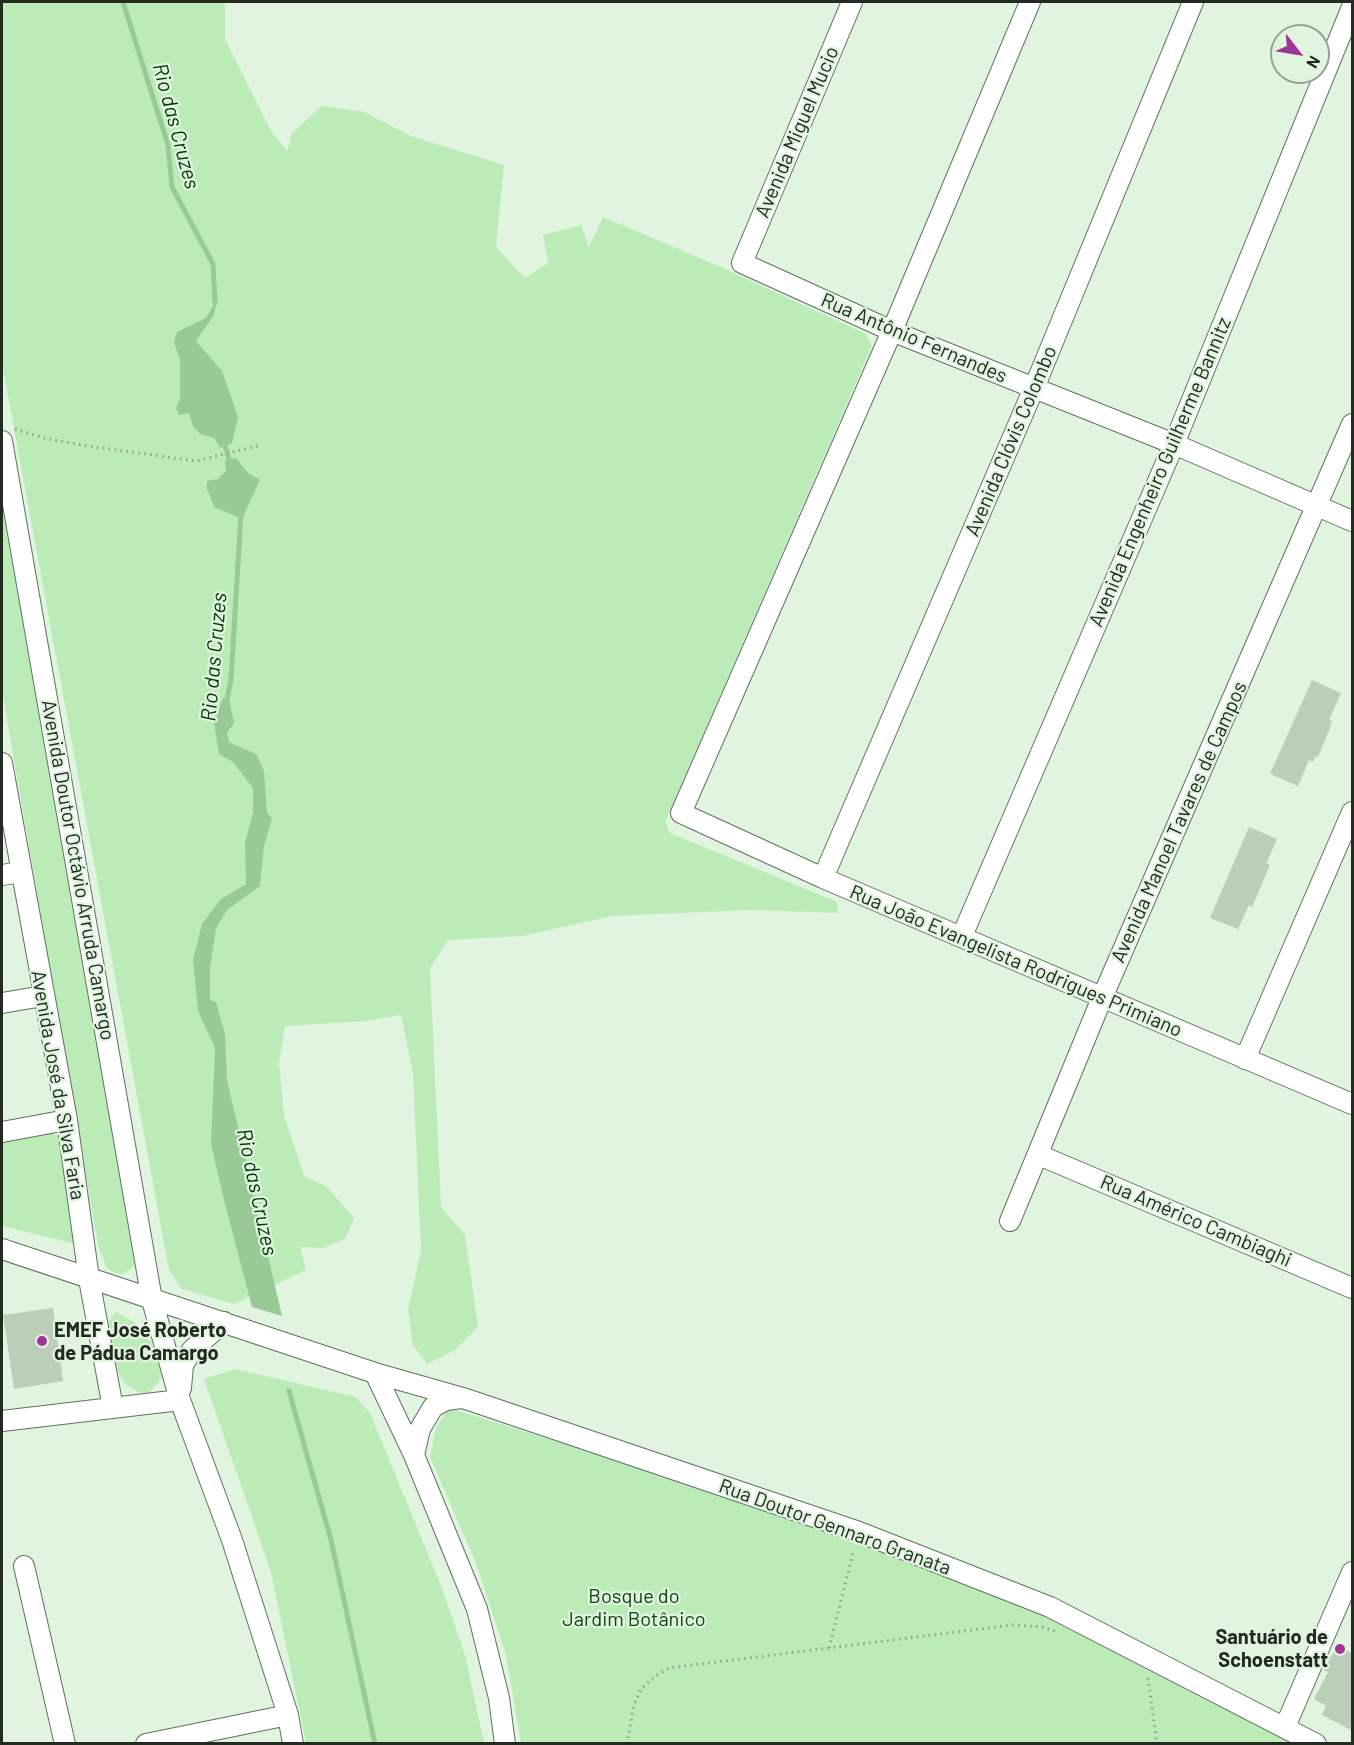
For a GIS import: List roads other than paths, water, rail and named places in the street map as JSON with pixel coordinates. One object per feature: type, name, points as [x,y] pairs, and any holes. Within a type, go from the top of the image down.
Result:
[{"type":"street","name":"Avenida Miguel Mucio","points":[[742,263],[852,2]]},
{"type":"street","points":[[892,331],[1030,2]]},
{"type":"street","name":"Avenida Clóvis Colombo","points":[[823,878],[1034,388],[1193,2]]},
{"type":"street","name":"Avenida Engenheiro Guilherme Bannitz","points":[[962,936],[1173,444],[1353,7]]},
{"type":"street","name":"Rua Antônio Fernandes","points":[[742,263],[892,331],[1173,444],[1353,522]]},
{"type":"street","name":"Rua João Evangelista Rodrigues Primiano","points":[[892,331],[681,813],[823,878],[1353,1104]]},
{"type":"street","name":"Avenida Manoel Tavares de Campos","points":[[1010,1221],[1102,998],[1353,424]]},
{"type":"street","name":"Avenida Doutor Octávio Arruda Camargo","points":[[7,435],[143,1235],[152,1300],[180,1400],[232,1540],[288,1715],[293,1743]]},
{"type":"street","name":"Avenida José da Silva Faria","points":[[2,763],[11,873],[43,996],[67,1120],[89,1279],[113,1408]]},
{"type":"street","points":[[1245,1059],[1353,812]]},
{"type":"street","points":[[2,1003],[43,996]]},
{"type":"street","points":[[2,1132],[67,1120]]},
{"type":"street","name":"Rua Américo Cambiaghi","points":[[1039,1155],[1353,1288]]},
{"type":"street","points":[[2,1249],[152,1300],[230,1323]]},
{"type":"street","points":[[2,1420],[180,1400],[183,1365],[192,1350],[230,1323]]},
{"type":"street","name":"Rua Doutor Gennaro Granata","points":[[230,1323],[375,1373],[462,1398],[859,1532],[1050,1607],[1316,1743]]},
{"type":"street","points":[[375,1373],[414,1455],[477,1609],[499,1698],[505,1743]]},
{"type":"street","points":[[414,1455],[420,1429],[433,1407],[446,1400],[462,1398]]},
{"type":"street","points":[[24,1566],[65,1743]]},
{"type":"street","points":[[1285,1726],[1353,1572]]},
{"type":"street","points":[[146,1743],[288,1715]]},
{"type":"waterway","name":"Rio das Cruzes","points":[[123,2],[168,145],[172,187],[213,264],[215,303]]},
{"type":"waterway","name":"Rio das Cruzes","points":[[224,441],[231,467]]},
{"type":"waterway","name":"Rio das Cruzes","points":[[226,705],[231,679],[241,514]]},
{"type":"waterway","name":"Rio das Cruzes","points":[[289,1391],[331,1540],[375,1744]]},
{"type":"place","name":"EMEF José Roberto de Pádua Camargo","points":[[42,1341]]},
{"type":"place","name":"Santuário de Schoenstatt","points":[[1340,1649]]},
{"type":"park label","name":"Bosque do Jardim Botânico","points":[[634,1608]]}]
